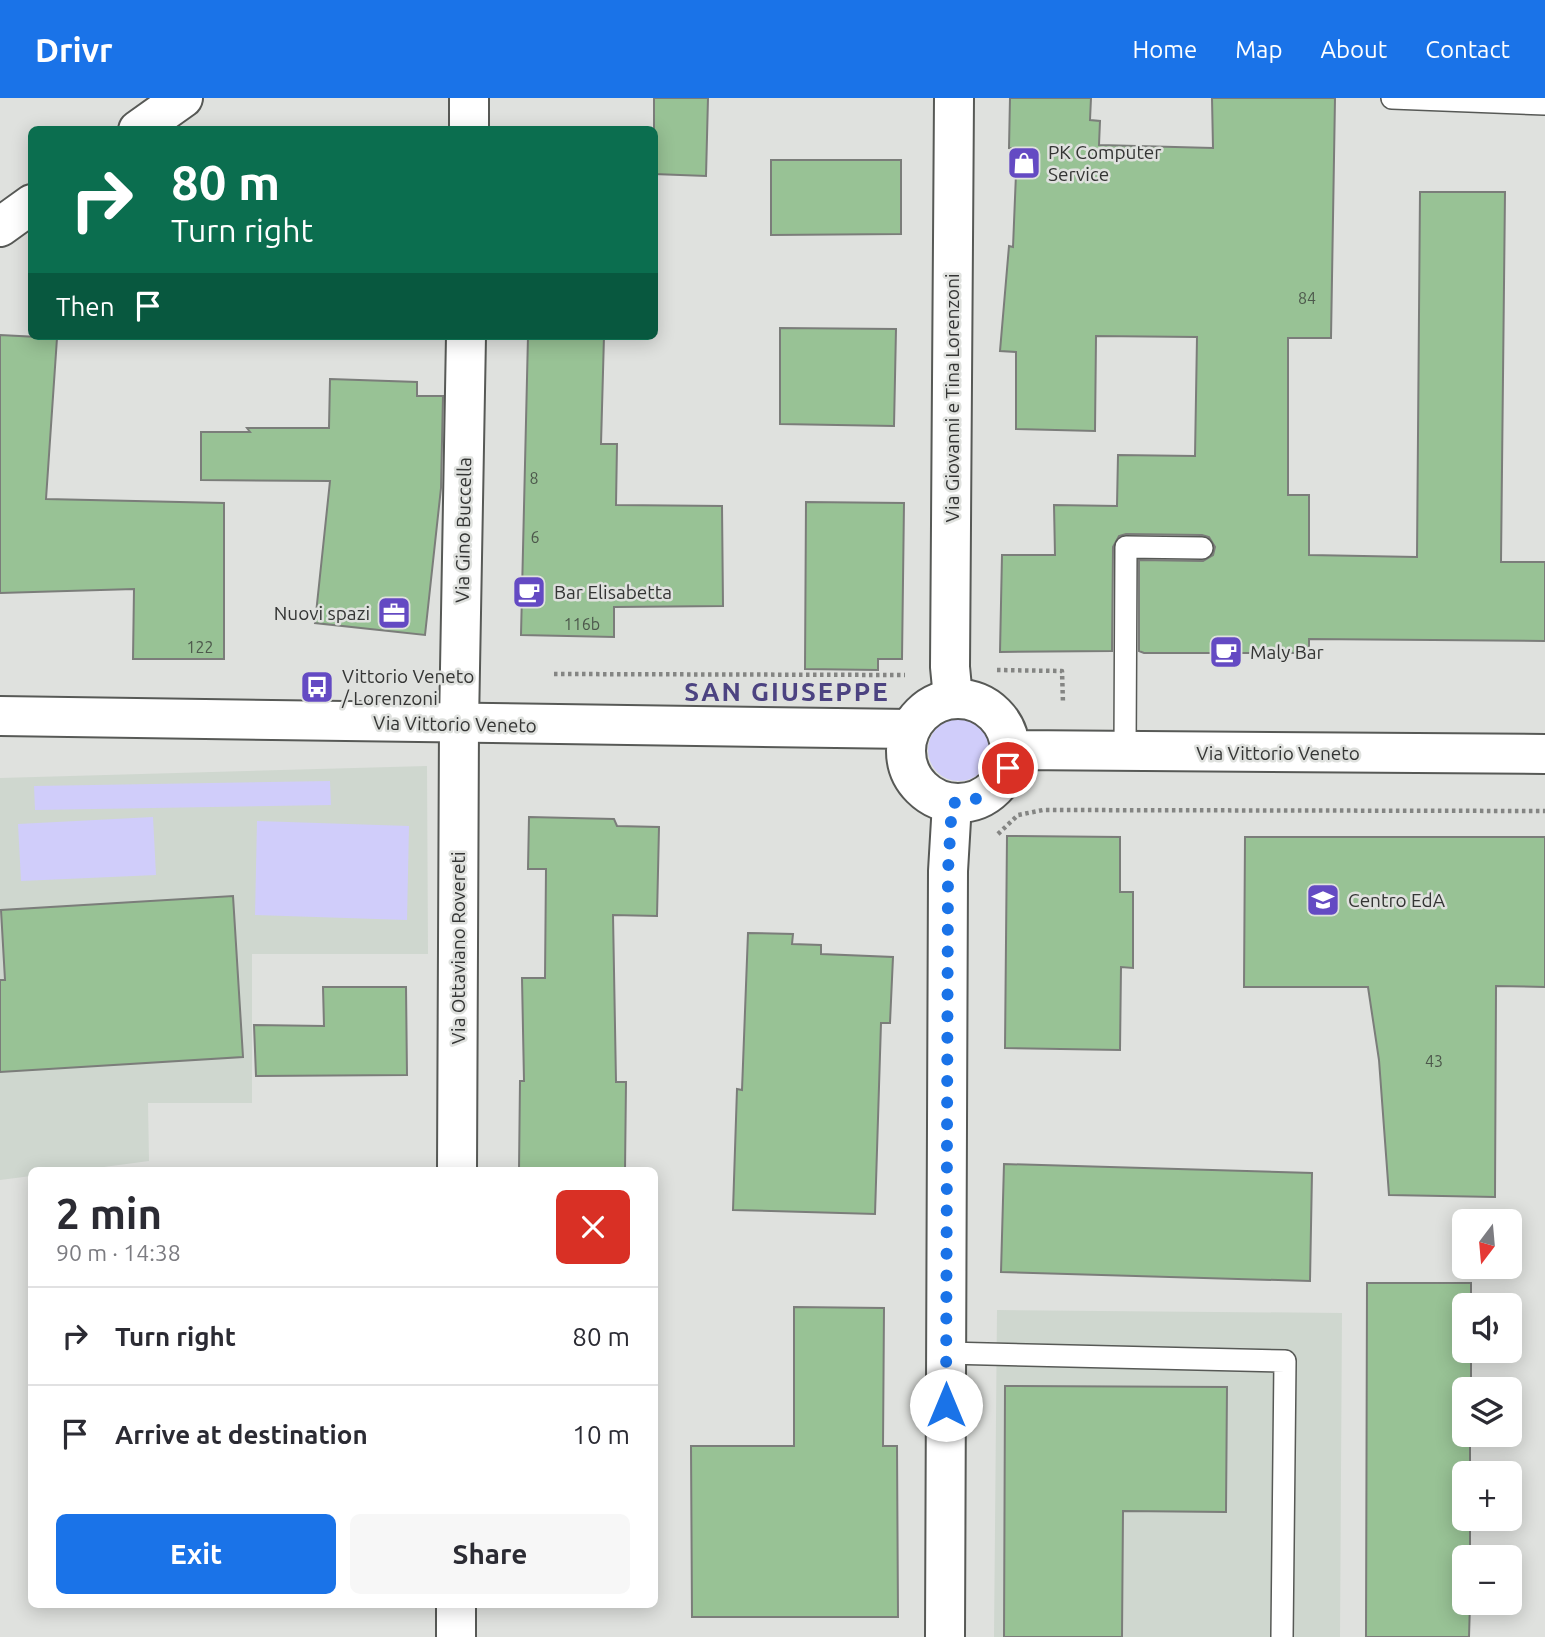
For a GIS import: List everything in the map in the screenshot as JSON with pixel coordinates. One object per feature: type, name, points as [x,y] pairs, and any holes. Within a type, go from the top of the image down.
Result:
[{"type":"street","points":[[144,126],[183,98]]},
{"type":"street","points":[[469,98],[469,126]]},
{"type":"street","name":"Via Giovanni e Tina Lorenzoni","points":[[953,698],[950,667],[954,98]]},
{"type":"street","points":[[0,227],[28,207]]},
{"type":"street","name":"Via Gino Buccella","points":[[459,724],[466,340]]},
{"type":"street","points":[[953,698],[970,699],[1000,718],[1011,750],[1008,768],[999,784],[986,795],[970,802],[952,803],[936,799],[912,777],[906,761],[910,729],[920,714],[936,703],[953,698]]},
{"type":"street","name":"Via Vittorio Veneto","points":[[0,716],[910,729]]},
{"type":"street","name":"Via Ottaviano Rovereti","points":[[457,1167],[459,724]]},
{"type":"street","name":"Via Vittorio Veneto","points":[[1011,750],[1545,754]]},
{"type":"street","points":[[944,1637],[948,885],[952,803]]},
{"type":"street","points":[[456,1608],[456,1637]]},
{"type":"lane","points":[[1392,98],[1545,104]]},
{"type":"lane","points":[[1125,750],[1126,547],[1202,548]]},
{"type":"lane","points":[[946,1353],[1285,1361],[1282,1637]]},
{"type":"path","points":[[990,668],[1062,671]]},
{"type":"path","points":[[545,674],[890,673]]},
{"type":"path","points":[[1065,809],[1545,811]]},
{"type":"shaded area","points":[[959,719],[981,728],[990,750],[981,772],[959,781],[937,772],[928,750],[937,728]]},
{"type":"shaded area","points":[[427,766],[428,954],[252,954],[252,1103],[148,1103],[149,1161],[104,1167],[28,1167],[28,1176],[0,1180],[0,778]]},
{"type":"shaded area","points":[[330,781],[331,805],[35,810],[34,786]]},
{"type":"shaded area","points":[[153,817],[156,875],[21,881],[18,824]]},
{"type":"shaded area","points":[[257,821],[409,826],[407,920],[255,915]]},
{"type":"shaded area","points":[[997,1310],[1342,1313],[1340,1637],[994,1637]]},
{"type":"building","points":[[654,98],[708,98],[706,176],[658,174],[658,126],[654,126]]},
{"type":"building","points":[[1010,98],[1091,98],[1090,120],[1100,121],[1099,145],[1213,148],[1212,98],[1335,98],[1331,338],[1288,338],[1288,495],[1309,495],[1309,555],[1417,557],[1420,192],[1505,192],[1501,562],[1545,562],[1545,641],[1309,639],[1309,653],[1144,653],[1139,651],[1139,560],[1203,561],[1213,555],[1215,547],[1209,537],[1202,535],[1126,534],[1119,536],[1113,547],[1112,651],[1000,652],[1002,555],[1055,555],[1054,505],[1117,506],[1118,455],[1195,456],[1197,337],[1096,336],[1095,431],[1016,429],[1016,352],[1000,351],[1009,246],[1013,247],[1017,149],[1009,148]]},
{"type":"building","points":[[771,160],[901,160],[901,234],[771,235]]},
{"type":"building","points":[[780,328],[896,329],[894,426],[780,424]]},
{"type":"building","points":[[0,335],[28,336],[28,340],[57,340],[46,499],[224,503],[224,659],[133,659],[134,589],[0,593]]},
{"type":"building","points":[[528,340],[604,340],[601,444],[617,444],[616,505],[722,506],[723,606],[614,607],[614,637],[521,635]]},
{"type":"building","points":[[330,379],[417,382],[417,396],[443,396],[441,488],[425,635],[315,623],[330,481],[201,480],[201,432],[250,432],[247,428],[329,428]]},
{"type":"building","points":[[806,502],[904,503],[902,659],[878,659],[878,670],[805,669]]},
{"type":"building","points":[[529,817],[614,819],[617,826],[659,827],[657,916],[613,915],[616,1082],[626,1082],[625,1167],[519,1167],[520,1081],[524,1081],[522,978],[545,978],[546,869],[528,869]]},
{"type":"building","points":[[1007,836],[1120,837],[1120,892],[1133,892],[1133,968],[1121,967],[1120,1050],[1005,1048]]},
{"type":"building","points":[[1245,837],[1545,837],[1545,987],[1496,986],[1495,1197],[1389,1195],[1379,1060],[1368,987],[1244,987]]},
{"type":"building","points":[[233,896],[243,1057],[0,1072],[0,980],[5,980],[1,910]]},
{"type":"building","points":[[748,933],[793,934],[792,944],[821,945],[821,954],[893,957],[890,1023],[881,1023],[875,1214],[733,1210],[737,1089],[742,1090]]},
{"type":"building","points":[[323,987],[406,987],[407,1075],[256,1076],[254,1025],[324,1026]]},
{"type":"building","points":[[1004,1164],[1312,1173],[1310,1281],[1001,1272]]},
{"type":"building","points":[[1367,1283],[1471,1283],[1471,1293],[1452,1293],[1452,1363],[1471,1363],[1471,1377],[1452,1377],[1452,1447],[1470,1447],[1470,1461],[1452,1461],[1452,1531],[1470,1531],[1470,1545],[1452,1545],[1452,1615],[1470,1615],[1469,1637],[1366,1637]]},
{"type":"building","points":[[794,1307],[884,1308],[883,1446],[897,1446],[898,1617],[692,1617],[691,1446],[794,1446]]},
{"type":"building","points":[[1005,1386],[1227,1387],[1226,1512],[1123,1511],[1122,1637],[1004,1637]]},
{"type":"place","name":"PK Computer Service","points":[[1024,163]]},
{"type":"place","name":"Bar Elisabetta","points":[[529,592]]},
{"type":"place","name":"Nuovi spazi","points":[[394,613]]},
{"type":"place","name":"Maly Bar","points":[[1226,652]]},
{"type":"place","name":"Vittorio Veneto / Lorenzoni","points":[[317,687]]},
{"type":"place","name":"Centro EdA","points":[[1323,900]]},
{"type":"district","name":"SAN GIUSEPPE","points":[[787,692]]},
{"type":"route","points":[[946,1405],[948,871],[952,803],[970,802],[986,795],[999,784],[1008,768]]}]
